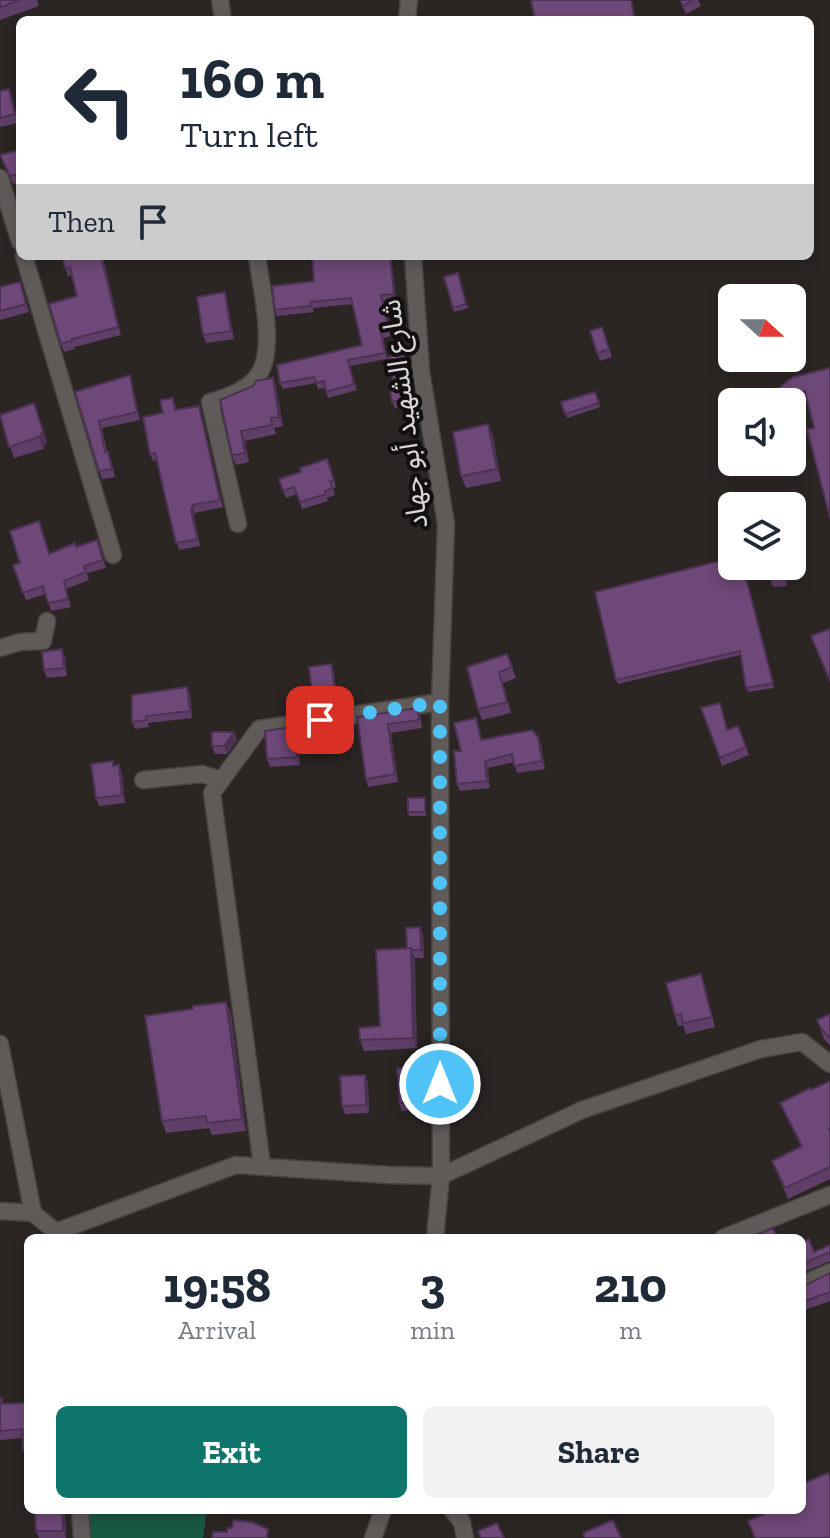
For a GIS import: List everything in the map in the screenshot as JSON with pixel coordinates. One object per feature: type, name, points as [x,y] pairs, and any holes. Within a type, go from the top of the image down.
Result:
[{"type":"street","points":[[0,178],[11,214]]},
{"type":"street","points":[[25,260],[113,555]]},
{"type":"street","points":[[238,524],[210,402],[236,394],[259,375],[268,349],[257,260]]},
{"type":"street","name":"شارع الشهيد أبو جهاد","points":[[413,260],[421,371],[446,524],[440,702],[441,1176],[435,1234]]},
{"type":"street","points":[[0,648],[20,642],[43,641],[47,621]]},
{"type":"street","points":[[262,1165],[212,793],[259,729],[440,702]]},
{"type":"street","points":[[143,780],[202,774],[222,780]]},
{"type":"street","points":[[59,1234],[236,1165],[441,1176],[582,1110],[761,1049],[802,1042],[830,1064]]},
{"type":"street","points":[[0,1044],[33,1213],[55,1234]]},
{"type":"street","points":[[733,1234],[830,1195]]},
{"type":"street","points":[[0,1211],[33,1213]]},
{"type":"street","points":[[806,1283],[830,1272]]},
{"type":"street","points":[[80,1514],[82,1538]]},
{"type":"street","points":[[373,1538],[382,1514]]},
{"type":"street","points":[[455,1514],[462,1522],[465,1538]]},
{"type":"green space","points":[[89,1514],[206,1514],[203,1538],[91,1538]]},
{"type":"building","points":[[0,0],[20,0],[0,7]]},
{"type":"building","points":[[531,0],[631,0],[634,16],[534,16]]},
{"type":"building","points":[[680,0],[694,0],[683,6]]},
{"type":"building","points":[[9,89],[15,114],[0,118],[0,91]]},
{"type":"building","points":[[16,151],[16,175],[10,176],[0,155]]},
{"type":"building","points":[[63,260],[102,260],[118,327],[61,344],[49,304],[77,296],[70,267],[65,268]]},
{"type":"building","points":[[312,260],[390,260],[394,294],[381,295],[389,330],[381,332],[385,353],[348,360],[354,384],[326,392],[324,381],[316,383],[314,377],[280,383],[277,365],[362,345],[351,298],[310,302],[311,306],[275,310],[272,286],[314,281]]},
{"type":"building","points":[[458,273],[466,304],[453,308],[444,277]]},
{"type":"building","points":[[20,282],[26,304],[0,311],[0,287]]},
{"type":"building","points":[[225,292],[231,331],[203,335],[197,297]]},
{"type":"building","points":[[602,327],[609,349],[597,353],[590,331]]},
{"type":"building","points":[[404,354],[411,393],[407,394],[407,399],[392,402],[389,384],[394,383],[388,357]]},
{"type":"building","points":[[830,368],[830,518],[807,429],[814,428],[806,388],[779,388],[793,377]]},
{"type":"building","points":[[130,375],[137,412],[99,421],[112,469],[99,471],[75,392]]},
{"type":"building","points":[[273,378],[279,417],[271,418],[272,425],[241,431],[245,453],[232,455],[220,400],[253,386],[256,381]]},
{"type":"building","points":[[595,392],[599,403],[565,414],[561,402]]},
{"type":"building","points":[[173,398],[175,410],[199,406],[220,500],[193,505],[191,509],[197,539],[176,543],[155,453],[150,454],[143,417],[163,413],[160,400]]},
{"type":"building","points":[[34,403],[43,431],[39,437],[9,447],[0,415]]},
{"type":"building","points":[[488,424],[497,469],[461,476],[453,432]]},
{"type":"building","points":[[327,459],[334,480],[330,481],[332,488],[325,491],[326,494],[300,502],[294,487],[283,491],[279,479]]},
{"type":"building","points":[[39,521],[49,554],[75,543],[76,547],[97,540],[103,560],[84,566],[86,572],[64,581],[68,599],[48,603],[43,586],[23,593],[13,565],[20,563],[10,531]]},
{"type":"building","points":[[718,561],[718,580],[747,580],[773,683],[746,688],[740,651],[616,680],[595,592]]},
{"type":"building","points":[[830,629],[830,681],[811,636]]},
{"type":"building","points":[[62,649],[64,668],[44,670],[42,652]]},
{"type":"building","points":[[507,654],[512,667],[499,672],[507,702],[478,709],[467,667]]},
{"type":"building","points":[[331,664],[335,689],[312,692],[309,667]]},
{"type":"building","points":[[187,687],[190,711],[146,716],[147,720],[132,722],[132,695]]},
{"type":"building","points":[[720,703],[727,730],[738,726],[746,747],[720,758],[701,708]]},
{"type":"building","points":[[417,708],[419,720],[388,724],[395,774],[366,779],[357,717]]},
{"type":"building","points":[[476,718],[481,740],[532,730],[538,737],[542,761],[514,766],[512,754],[485,761],[487,781],[457,784],[454,751],[461,751],[454,723]]},
{"type":"building","points":[[291,727],[297,757],[267,759],[265,731]]},
{"type":"building","points":[[212,732],[234,732],[224,746],[212,746]]},
{"type":"building","points":[[113,761],[113,766],[119,765],[122,795],[96,798],[91,764]]},
{"type":"building","points":[[408,798],[425,798],[425,812],[408,812]]},
{"type":"building","points":[[420,927],[421,950],[407,949],[406,928]]},
{"type":"building","points":[[411,948],[413,1038],[360,1040],[359,1028],[380,1026],[376,950]]},
{"type":"building","points":[[701,974],[712,1017],[683,1023],[681,1014],[675,1015],[666,983]]},
{"type":"building","points":[[226,1002],[242,1119],[207,1123],[206,1116],[162,1121],[145,1016]]},
{"type":"building","points":[[830,1014],[830,1038],[817,1020]]},
{"type":"building","points":[[397,1068],[416,1068],[418,1102],[399,1103]]},
{"type":"building","points":[[365,1075],[366,1105],[342,1106],[340,1076]]},
{"type":"building","points":[[830,1081],[830,1167],[785,1188],[772,1161],[802,1146],[780,1103]]},
{"type":"building","points":[[773,1228],[775,1234],[760,1234]]},
{"type":"building","points":[[809,1239],[814,1252],[830,1245],[830,1255],[827,1253],[806,1262],[806,1240]]},
{"type":"building","points":[[830,1273],[830,1292],[806,1301],[806,1285]]},
{"type":"building","points":[[0,1399],[2,1404],[24,1403],[24,1450],[22,1429],[0,1431]]},
{"type":"building","points":[[828,1473],[830,1477],[830,1538],[755,1538],[748,1521],[764,1514],[806,1514],[806,1482]]},
{"type":"building","points":[[35,1514],[62,1514],[63,1531],[36,1531]]},
{"type":"building","points":[[233,1520],[252,1522],[268,1529],[267,1538],[212,1538],[213,1532],[227,1532],[227,1528],[232,1528]]},
{"type":"building","points":[[613,1520],[621,1538],[585,1538],[583,1533]]},
{"type":"building","points":[[497,1523],[504,1538],[481,1538],[478,1531]]},
{"type":"route","points":[[320,720],[440,702],[440,1084]]}]
